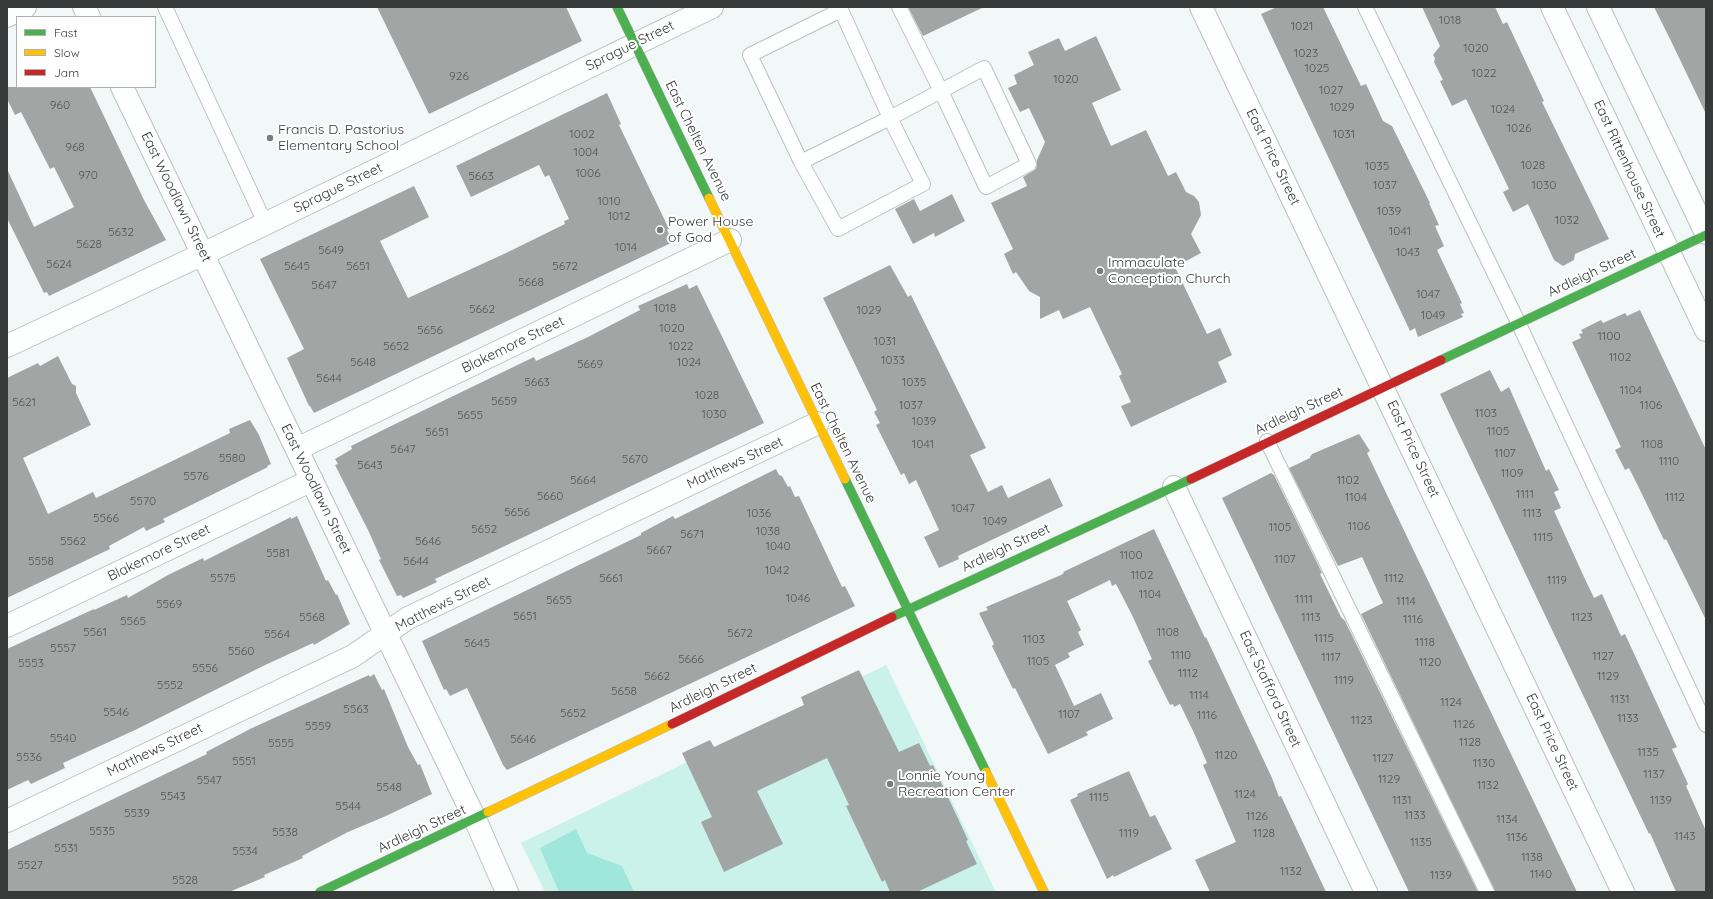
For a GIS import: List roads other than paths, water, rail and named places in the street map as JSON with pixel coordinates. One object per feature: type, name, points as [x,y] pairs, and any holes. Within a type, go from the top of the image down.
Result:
[{"type":"street","points":[[7,16],[25,7]]},
{"type":"street","points":[[84,7],[88,16]]},
{"type":"street","name":"East Chelten Avenue","points":[[617,7],[1044,892]]},
{"type":"street","name":"Sprague Street","points":[[7,346],[203,254],[635,43],[712,7]]},
{"type":"street","name":"East Price Street","points":[[1201,7],[1623,892]]},
{"type":"street","name":"East Rittenhouse Street","points":[[1552,7],[1706,330]]},
{"type":"street","points":[[1598,7],[1706,234]]},
{"type":"street","name":"East Woodlawn Street","points":[[122,88],[475,819],[507,892]]},
{"type":"street","name":"Ardleigh Street","points":[[320,892],[475,819],[908,609],[1174,487],[1267,441],[1383,388],[1518,322],[1669,253],[1706,234]]},
{"type":"street","name":"Blakemore Street","points":[[297,449],[730,240]]},
{"type":"street","name":"Matthews Street","points":[[7,821],[353,656],[408,618],[818,423]]},
{"type":"street","name":"Blakemore Street","points":[[7,626],[312,480]]},
{"type":"street","name":"East Stafford Street","points":[[1174,487],[1366,892]]},
{"type":"lane","points":[[165,7],[265,223]]},
{"type":"lane","points":[[801,162],[941,92],[984,68],[1029,164],[986,187],[941,92],[899,7]]},
{"type":"lane","points":[[1365,7],[1518,322],[1706,725]]},
{"type":"lane","points":[[841,10],[890,118],[923,184],[838,229],[801,162],[750,55],[841,10]]},
{"type":"lane","points":[[1267,441],[1487,892]]},
{"type":"place","name":"Francis D. Pastorius Elementary School","points":[[270,138]]},
{"type":"place","name":"Power House of God","points":[[660,230]]},
{"type":"place","name":"Immaculate Conception Church","points":[[1100,271]]},
{"type":"place","name":"Lonnie Young Recreation Center","points":[[890,784]]}]
